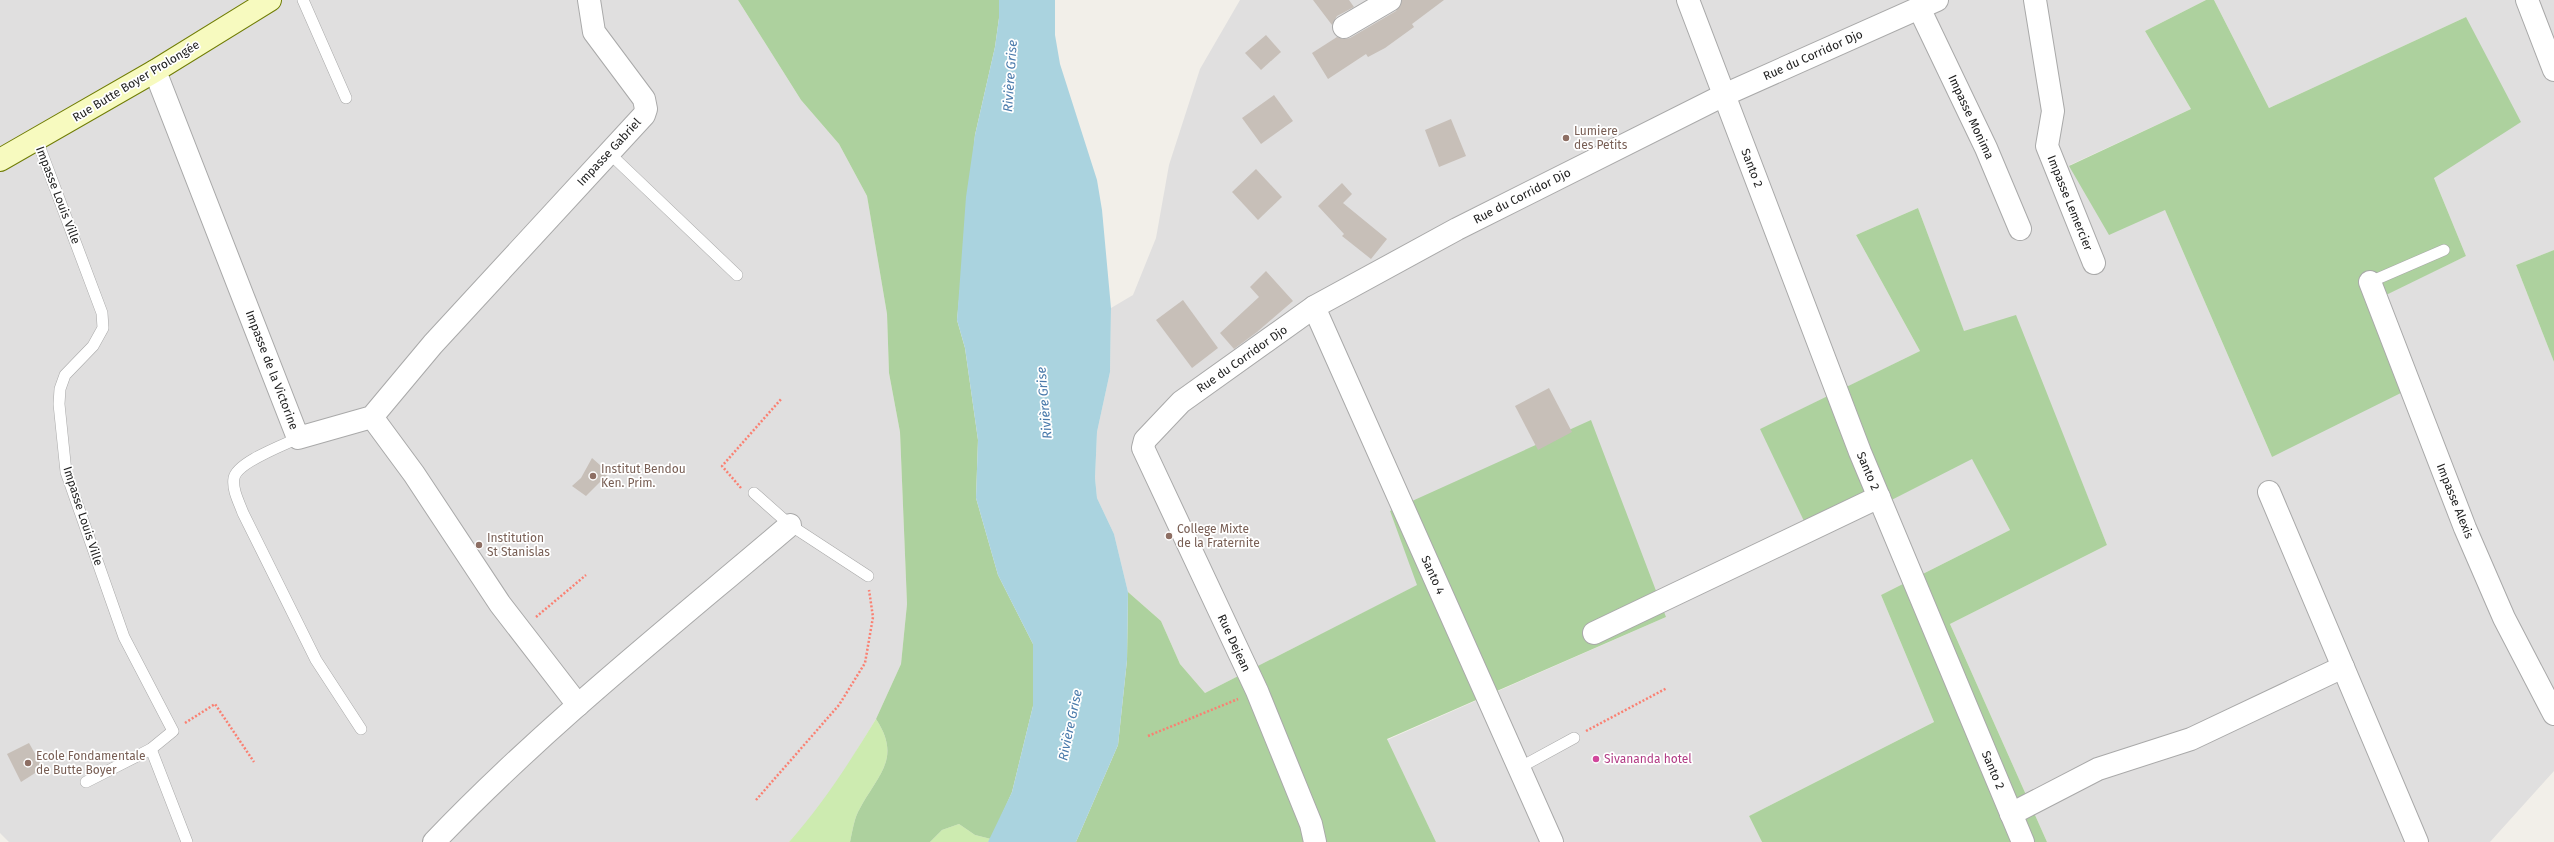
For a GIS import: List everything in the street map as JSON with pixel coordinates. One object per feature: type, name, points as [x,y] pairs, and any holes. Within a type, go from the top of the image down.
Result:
[{"type":"street","name":"Rue Butte Boyer Prolongée","points":[[0,160],[154,71],[268,0]]},
{"type":"street","name":"Impasse Gabriel","points":[[372,417],[434,344],[518,254],[608,152],[644,115],[646,104],[594,32],[589,0]]},
{"type":"street","points":[[1344,27],[1390,0]]},
{"type":"street","name":"Santo 2","points":[[1688,0],[1879,497],[2023,842]]},
{"type":"street","name":"Impasse Lemercier","points":[[2034,0],[2053,111],[2047,146],[2094,263]]},
{"type":"street","points":[[2527,0],[2554,70]]},
{"type":"street","name":"Rue du Corridor Djo","points":[[1143,448],[1145,440],[1181,402],[1314,307],[1457,229],[1724,95],[1928,4]]},
{"type":"street","name":"Impasse Monima","points":[[1928,4],[2020,229]]},
{"type":"street","name":"Impasse de la Victorine","points":[[154,71],[298,438],[372,417]]},
{"type":"street","name":"Impasse Alexis","points":[[2370,282],[2468,535],[2504,618],[2554,714]]},
{"type":"street","name":"Santo 4","points":[[1314,307],[1552,842]]},
{"type":"street","points":[[372,417],[521,631],[578,705]]},
{"type":"street","name":"Rue Dejean","points":[[1143,448],[1257,691],[1311,824],[1316,842]]},
{"type":"street","points":[[2269,492],[2417,842]]},
{"type":"street","points":[[1594,632],[1879,497]]},
{"type":"street","points":[[434,842],[477,797],[578,705],[790,525]]},
{"type":"street","points":[[2012,814],[2098,769],[2191,739],[2343,667]]},
{"type":"lane","points":[[303,0],[346,98]]},
{"type":"lane","name":"Impasse Louis Ville","points":[[37,140],[102,313],[103,328],[93,346],[65,375],[60,389],[59,404],[66,472],[124,637],[173,731]]},
{"type":"lane","points":[[608,152],[737,275]]},
{"type":"lane","points":[[2370,282],[2444,250]]},
{"type":"lane","points":[[298,438],[243,465],[234,476],[234,489],[243,513],[316,660],[361,729]]},
{"type":"lane","points":[[754,493],[790,525],[868,576]]},
{"type":"lane","points":[[86,782],[151,749],[173,731]]},
{"type":"lane","points":[[1519,768],[1574,738]]},
{"type":"lane","points":[[151,749],[187,842]]},
{"type":"path","points":[[754,493],[743,489],[722,466],[782,398]]},
{"type":"path","points":[[521,631],[586,575]]},
{"type":"path","points":[[756,800],[839,705],[865,663],[873,617],[868,576]]},
{"type":"path","points":[[1574,738],[1667,688]]},
{"type":"path","points":[[1148,736],[1257,691]]},
{"type":"path","points":[[173,731],[215,704],[254,762]]},
{"type":"shaded area","points":[[0,0],[738,0],[801,100],[839,144],[867,196],[887,314],[889,373],[900,432],[907,604],[901,664],[876,719],[840,778],[809,820],[789,842],[9,842],[0,833]]},
{"type":"shaded area","points":[[1240,0],[2206,0],[2145,31],[2191,109],[2070,165],[2165,210],[2272,457],[2386,294],[2466,256],[2434,178],[2466,17],[2269,108],[2214,0],[2554,0],[2554,250],[2516,265],[2554,362],[2554,771],[2490,842],[2047,842],[1950,624],[2107,545],[2015,316],[1964,332],[1918,208],[1856,235],[1920,351],[1761,429],[1813,540],[1972,458],[2010,530],[1881,595],[1934,722],[1749,816],[1762,842],[1436,842],[1387,740],[1666,617],[1390,511],[1418,585],[1205,693],[1180,664],[1161,621],[1128,592],[1114,534],[1097,498],[1095,478],[1097,432],[1110,372],[1111,308],[1133,295],[1156,238],[1169,165],[1200,69]]},
{"type":"green space","points":[[738,0],[999,0],[999,18],[995,47],[975,135],[957,320],[965,348],[978,440],[976,498],[998,575],[1033,644],[1033,706],[1012,792],[991,839],[975,835],[959,824],[942,830],[930,842],[850,842],[857,815],[865,799],[879,778],[887,757],[887,746],[884,733],[876,719],[901,664],[907,604],[900,432],[889,373],[887,314],[867,196],[839,144],[801,100]]},
{"type":"green space","points":[[2206,0],[2214,0],[2269,108],[2466,17],[2521,122],[2434,178],[2466,256],[2386,295],[2421,383],[2272,457],[2165,210],[2109,235],[2069,166],[2191,109],[2145,31]]},
{"type":"green space","points":[[1918,208],[1964,331],[2016,315],[2107,545],[1950,624],[2047,842],[1762,842],[1749,816],[1934,722],[1881,595],[2010,530],[1972,459],[1813,540],[1760,429],[1920,351],[1856,235]]},
{"type":"green space","points":[[2554,250],[2554,362],[2516,265]]},
{"type":"green space","points":[[1591,420],[1666,617],[1387,739],[1436,842],[1076,842],[1118,745],[1127,660],[1128,592],[1161,621],[1180,664],[1205,693],[1417,585],[1390,511]]},
{"type":"green space","points":[[876,719],[884,733],[887,746],[887,757],[879,778],[865,799],[857,815],[850,842],[789,842],[824,798],[846,767]]},
{"type":"green space","points":[[959,824],[975,835],[991,839],[988,842],[930,842],[942,830]]},
{"type":"water","name":"Rivière Grise","points":[[999,0],[1055,0],[1055,35],[1060,64],[1097,180],[1102,210],[1111,308],[1110,372],[1097,432],[1095,478],[1097,498],[1114,534],[1128,592],[1127,660],[1118,745],[1076,842],[988,842],[1012,792],[1033,706],[1033,644],[998,575],[976,498],[978,440],[965,348],[957,320],[966,197],[975,135],[995,47],[999,18]]},
{"type":"building","points":[[1313,0],[1349,0],[1354,7],[1337,16],[1332,25]]},
{"type":"building","points":[[1402,0],[1444,0],[1412,24],[1414,27],[1385,48],[1368,57],[1366,54],[1328,79],[1312,53],[1337,37],[1344,39],[1350,38],[1396,11]]},
{"type":"building","points":[[1266,35],[1281,52],[1261,70],[1245,53]]},
{"type":"building","points":[[1274,95],[1293,121],[1261,144],[1242,118]]},
{"type":"building","points":[[1451,119],[1466,156],[1439,167],[1425,130]]},
{"type":"building","points":[[1256,169],[1282,197],[1258,220],[1232,192]]},
{"type":"building","points":[[1342,183],[1352,194],[1343,203],[1387,239],[1371,259],[1342,236],[1344,234],[1318,206]]},
{"type":"building","points":[[1266,271],[1293,301],[1257,332],[1234,349],[1220,333],[1259,297],[1250,287]]},
{"type":"building","points":[[1183,300],[1218,348],[1192,368],[1156,320]]},
{"type":"building","points":[[1549,388],[1572,432],[1538,450],[1515,406]]},
{"type":"building","points":[[592,458],[609,473],[586,496],[572,486],[581,478]]},
{"type":"building","points":[[29,743],[43,768],[21,782],[7,754]]},
{"type":"place","name":"Lumiere des Petits","points":[[1566,138]]},
{"type":"place","name":"Institut Bendou Ken. Prim.","points":[[593,476]]},
{"type":"place","name":"College Mixte de la Fraternite","points":[[1169,536]]},
{"type":"place","name":"Institution St Stanislas","points":[[479,545]]},
{"type":"place","name":"Sivananda hotel","points":[[1596,759]]},
{"type":"place","name":"Ecole Fondamentale de Butte Boyer","points":[[28,763]]}]
